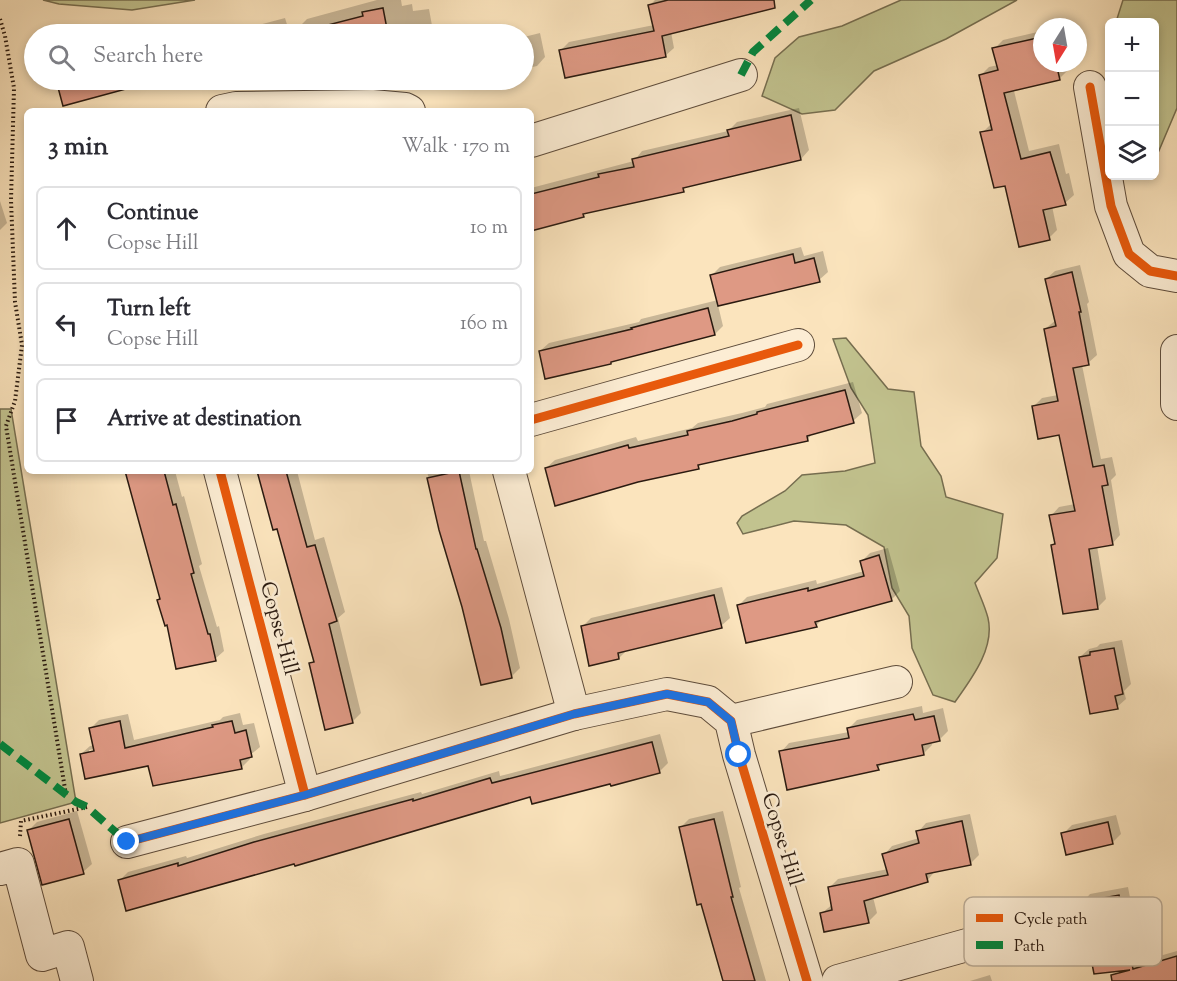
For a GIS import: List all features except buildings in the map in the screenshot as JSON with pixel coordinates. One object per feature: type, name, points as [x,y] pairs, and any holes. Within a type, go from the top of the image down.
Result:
[{"type":"street","points":[[534,140],[741,75]]},
{"type":"street","points":[[1090,87],[1111,206],[1129,254],[1150,272],[1177,276]]},
{"type":"street","points":[[236,108],[372,106],[394,108]]},
{"type":"street","points":[[534,419],[798,345]]},
{"type":"street","points":[[1177,351],[1177,405]]},
{"type":"street","name":"Copse Hill","points":[[221,474],[305,795]]},
{"type":"street","points":[[511,474],[574,714]]},
{"type":"street","points":[[127,842],[305,795],[574,714],[667,694],[708,702],[731,721],[896,682]]},
{"type":"street","name":"Copse Hill","points":[[731,721],[742,766],[807,981]]},
{"type":"street","points":[[9,866],[42,955],[68,947],[77,981]]},
{"type":"street","points":[[838,981],[964,946]]},
{"type":"path","points":[[0,20],[14,88],[11,211],[15,303],[22,345],[15,402],[6,426],[66,795]]},
{"type":"path","points":[[9,866],[21,821],[87,807]]},
{"type":"green space","points":[[43,0],[195,0],[132,10],[59,4]]},
{"type":"green space","points":[[901,0],[1017,0],[946,39],[874,71],[835,110],[802,114],[762,96],[775,58],[799,37],[842,26]]},
{"type":"green space","points":[[1123,0],[1177,0],[1177,108],[1159,151],[1159,18],[1117,18]]},
{"type":"green space","points":[[846,338],[888,389],[914,392],[921,446],[941,476],[946,497],[1003,514],[997,558],[975,583],[988,618],[988,640],[980,662],[955,702],[933,695],[912,648],[909,616],[892,588],[884,547],[846,525],[794,521],[743,534],[737,523],[742,516],[785,491],[802,475],[845,471],[875,463],[868,415],[851,388],[833,339]]},
{"type":"green space","points":[[0,409],[11,409],[76,802],[0,823]]},
{"type":"marked path","points":[[741,75],[753,52],[811,0]]},
{"type":"marked path","points":[[0,744],[76,802],[87,807],[127,842]]},
{"type":"cycle path","points":[[1090,87],[1111,206],[1129,254],[1150,271],[1177,276]]},
{"type":"cycle path","points":[[534,419],[798,345]]},
{"type":"cycle path","points":[[221,474],[305,795]]},
{"type":"cycle path","points":[[127,842],[305,795],[574,714],[667,694],[708,702],[731,721],[739,755],[807,981]]},
{"type":"route","points":[[127,842],[305,795],[574,714],[667,694],[708,702],[731,721],[739,755]]}]
